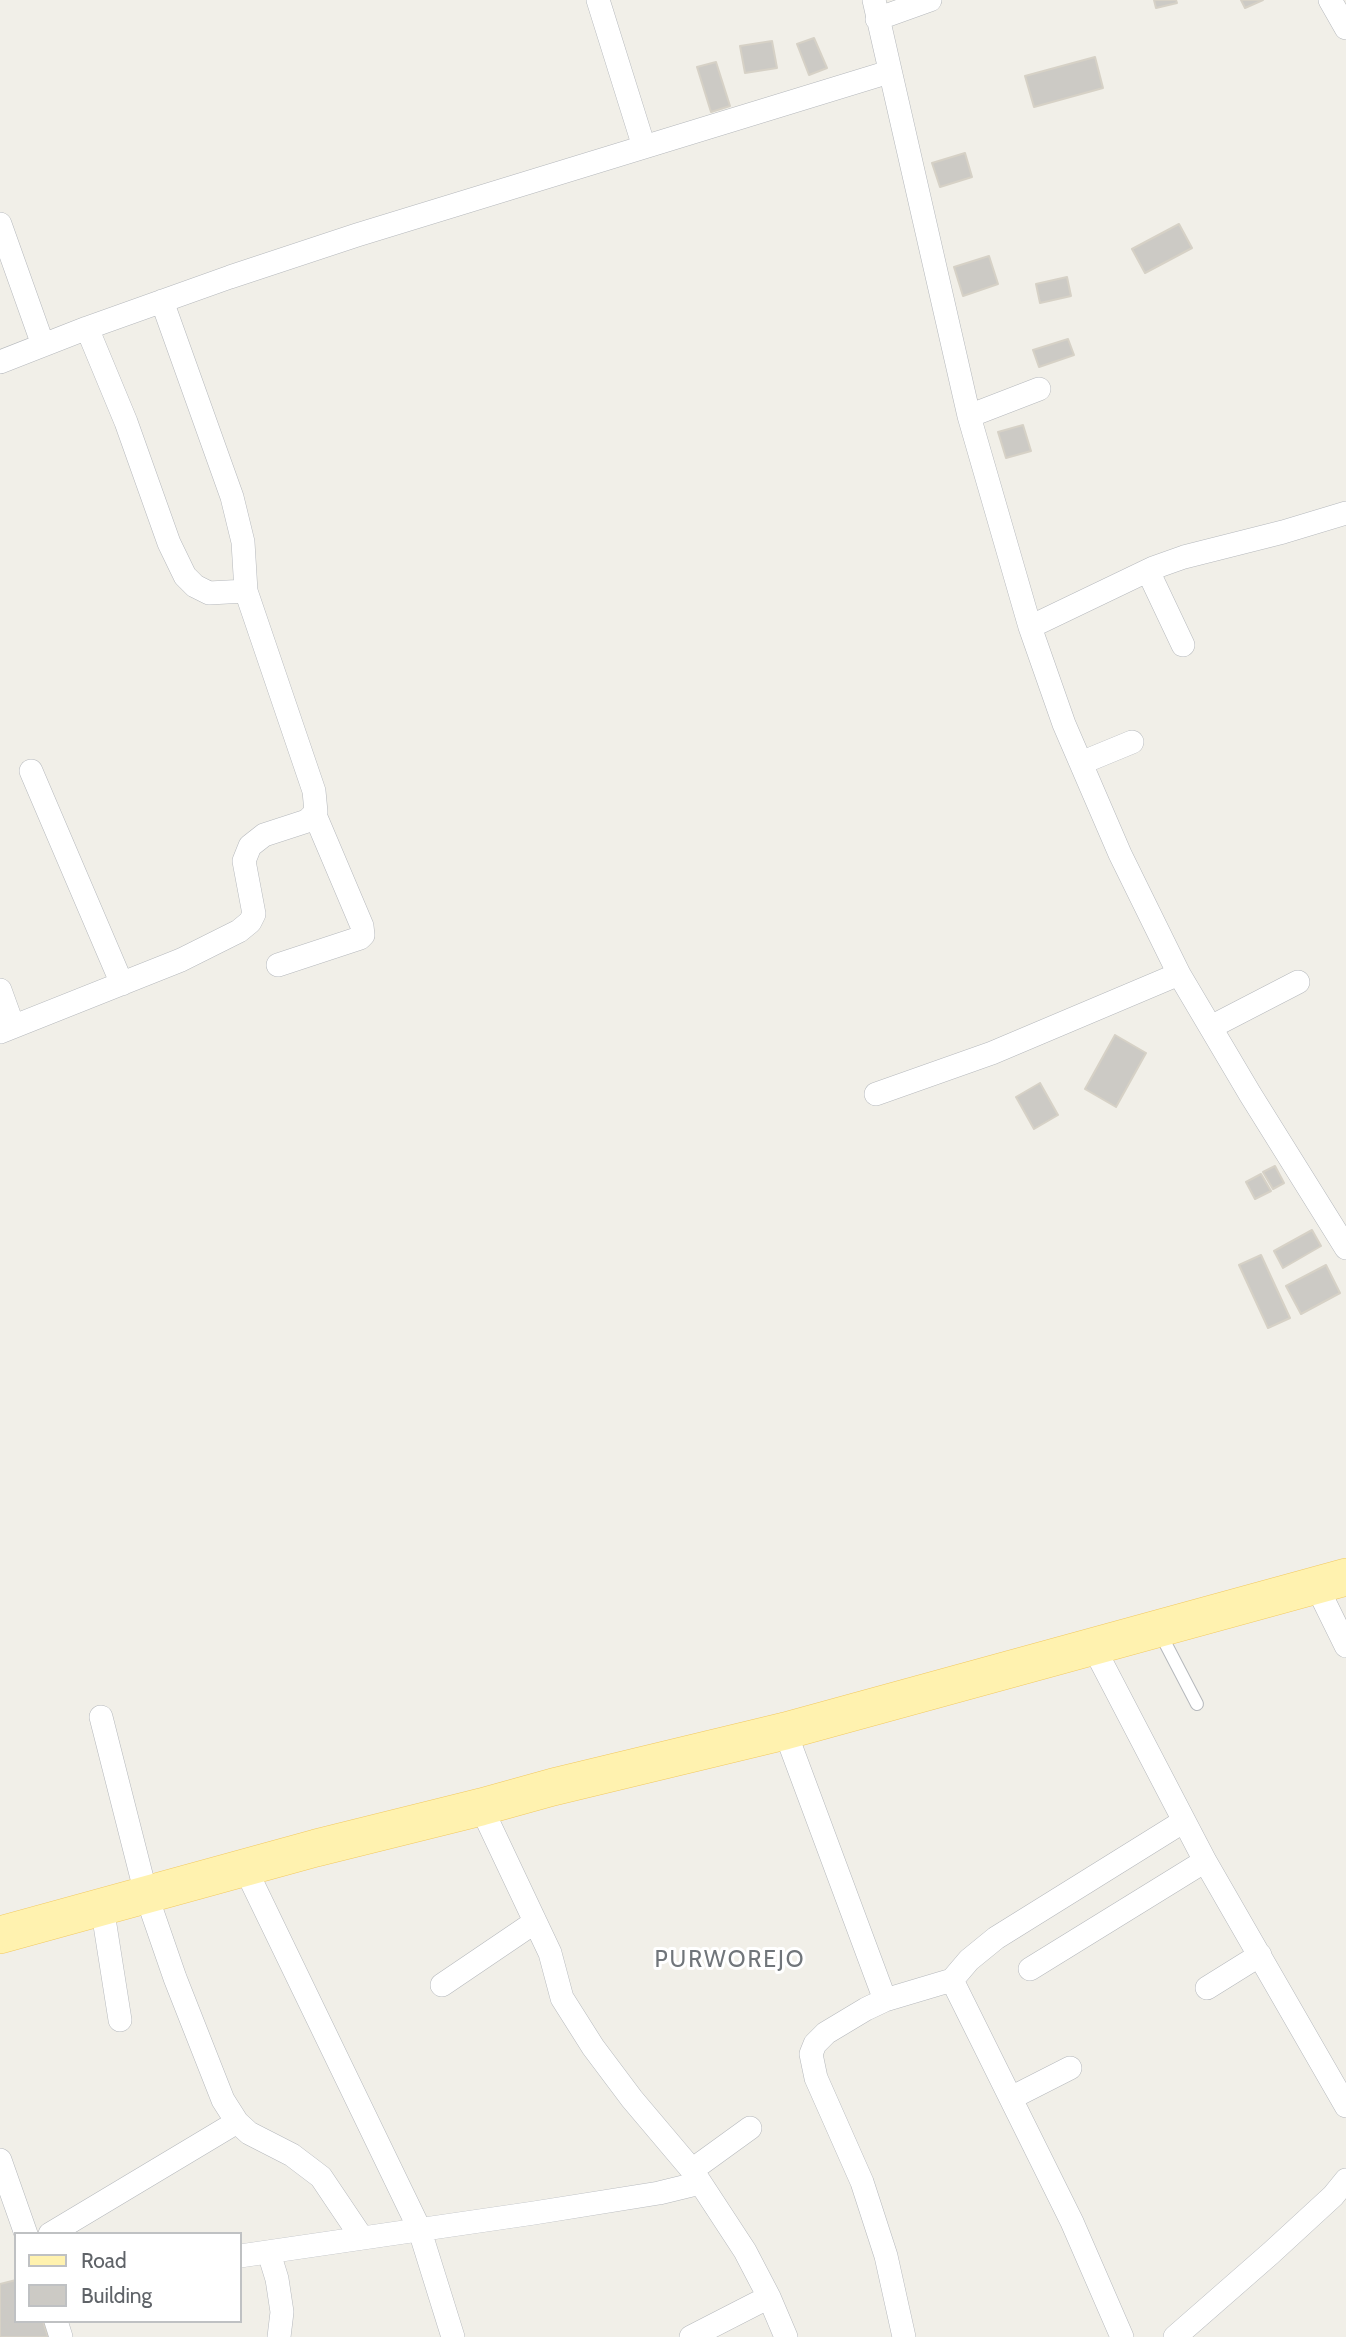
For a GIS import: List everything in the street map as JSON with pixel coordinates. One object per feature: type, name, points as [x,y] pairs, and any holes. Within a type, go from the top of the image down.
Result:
[{"type":"main road","points":[[0,1935],[553,1787],[785,1731],[1331,1581]]},
{"type":"street","points":[[598,0],[644,147]]},
{"type":"street","points":[[930,0],[876,9],[969,416],[1030,627],[1064,724],[1121,854],[1179,974],[1346,1248]]},
{"type":"street","points":[[1330,0],[1346,28]]},
{"type":"street","points":[[0,362],[87,328],[357,235],[889,72]]},
{"type":"street","points":[[0,224],[10,283],[43,345]]},
{"type":"street","points":[[162,302],[232,497],[243,542],[246,592],[314,791],[317,807],[315,815],[362,926],[363,935],[360,938],[278,965]]},
{"type":"street","points":[[87,328],[126,422],[169,544],[185,576],[195,586],[209,593],[246,592]]},
{"type":"street","points":[[969,416],[1039,389]]},
{"type":"street","points":[[1030,627],[1148,571],[1203,551],[1283,533],[1346,513]]},
{"type":"street","points":[[1148,571],[1183,645]]},
{"type":"street","points":[[1081,763],[1132,742]]},
{"type":"street","points":[[31,771],[122,984]]},
{"type":"street","points":[[0,990],[6,1029],[209,948],[245,927],[254,914],[244,861],[246,852],[258,838],[307,821],[315,815]]},
{"type":"street","points":[[876,1094],[992,1053],[1179,974]]},
{"type":"street","points":[[1211,1027],[1298,982]]},
{"type":"street","points":[[1331,1581],[1346,1646]]},
{"type":"street","points":[[1094,1648],[1205,1861],[1346,2106]]},
{"type":"street","points":[[102,1717],[146,1894],[223,2100],[237,2122],[254,2136],[292,2155],[314,2171],[332,2192],[362,2238]]},
{"type":"street","points":[[785,1731],[885,2000]]},
{"type":"street","points":[[481,1807],[550,1953],[562,1998],[593,2047],[696,2177],[745,2251],[786,2337]]},
{"type":"street","points":[[904,2337],[886,2256],[862,2182],[822,2093],[811,2061],[813,2050],[826,2033],[885,2000],[952,1980],[969,1960],[996,1938],[1184,1821]]},
{"type":"street","points":[[1030,1969],[1205,1861]]},
{"type":"street","points":[[245,1868],[419,2228],[453,2337]]},
{"type":"street","points":[[102,1906],[120,2020]]},
{"type":"street","points":[[442,1985],[535,1922]]},
{"type":"street","points":[[1207,1988],[1260,1955]]},
{"type":"street","points":[[952,1980],[1072,2222],[1122,2337]]},
{"type":"street","points":[[1011,2098],[1070,2068]]},
{"type":"street","points":[[53,2232],[237,2122]]},
{"type":"street","points":[[242,2256],[646,2195],[696,2177],[750,2128]]},
{"type":"street","points":[[0,2160],[25,2232]]},
{"type":"street","points":[[1175,2337],[1282,2243],[1333,2196],[1346,2180]]},
{"type":"street","points":[[269,2253],[277,2279],[282,2312],[279,2337]]},
{"type":"street","points":[[691,2337],[769,2297]]},
{"type":"lane","points":[[1158,1630],[1196,1704]]},
{"type":"building","points":[[1154,0],[1176,0],[1177,3],[1156,8]]},
{"type":"building","points":[[1241,0],[1263,0],[1245,8]]},
{"type":"building","points":[[814,38],[827,68],[809,75],[797,44]]},
{"type":"building","points":[[772,41],[777,68],[745,73],[740,46]]},
{"type":"building","points":[[1095,57],[1103,88],[1034,107],[1025,76]]},
{"type":"building","points":[[716,62],[730,106],[711,112],[697,67]]},
{"type":"building","points":[[965,153],[972,177],[940,187],[932,163]]},
{"type":"building","points":[[1179,224],[1192,248],[1145,273],[1132,249]]},
{"type":"building","points":[[989,256],[998,284],[963,296],[954,267]]},
{"type":"building","points":[[1067,277],[1071,296],[1040,303],[1036,284]]},
{"type":"building","points":[[1068,339],[1074,355],[1039,367],[1033,350]]},
{"type":"building","points":[[1023,425],[1031,451],[1006,458],[998,432]]},
{"type":"building","points":[[1115,1035],[1146,1053],[1116,1107],[1085,1089]]},
{"type":"building","points":[[1040,1083],[1058,1115],[1034,1129],[1016,1097]]},
{"type":"building","points":[[1275,1166],[1284,1183],[1273,1189],[1263,1172]]},
{"type":"building","points":[[1261,1174],[1271,1191],[1255,1199],[1246,1182]]},
{"type":"building","points":[[1312,1230],[1321,1246],[1283,1268],[1274,1251]]},
{"type":"building","points":[[1261,1255],[1290,1318],[1268,1328],[1239,1265]]},
{"type":"building","points":[[1326,1265],[1340,1293],[1301,1314],[1286,1286]]},
{"type":"building","points":[[14,2280],[14,2323],[44,2323],[48,2337],[0,2337],[0,2284]]},
{"type":"district","name":"PURWOREJO","points":[[730,1960]]}]
